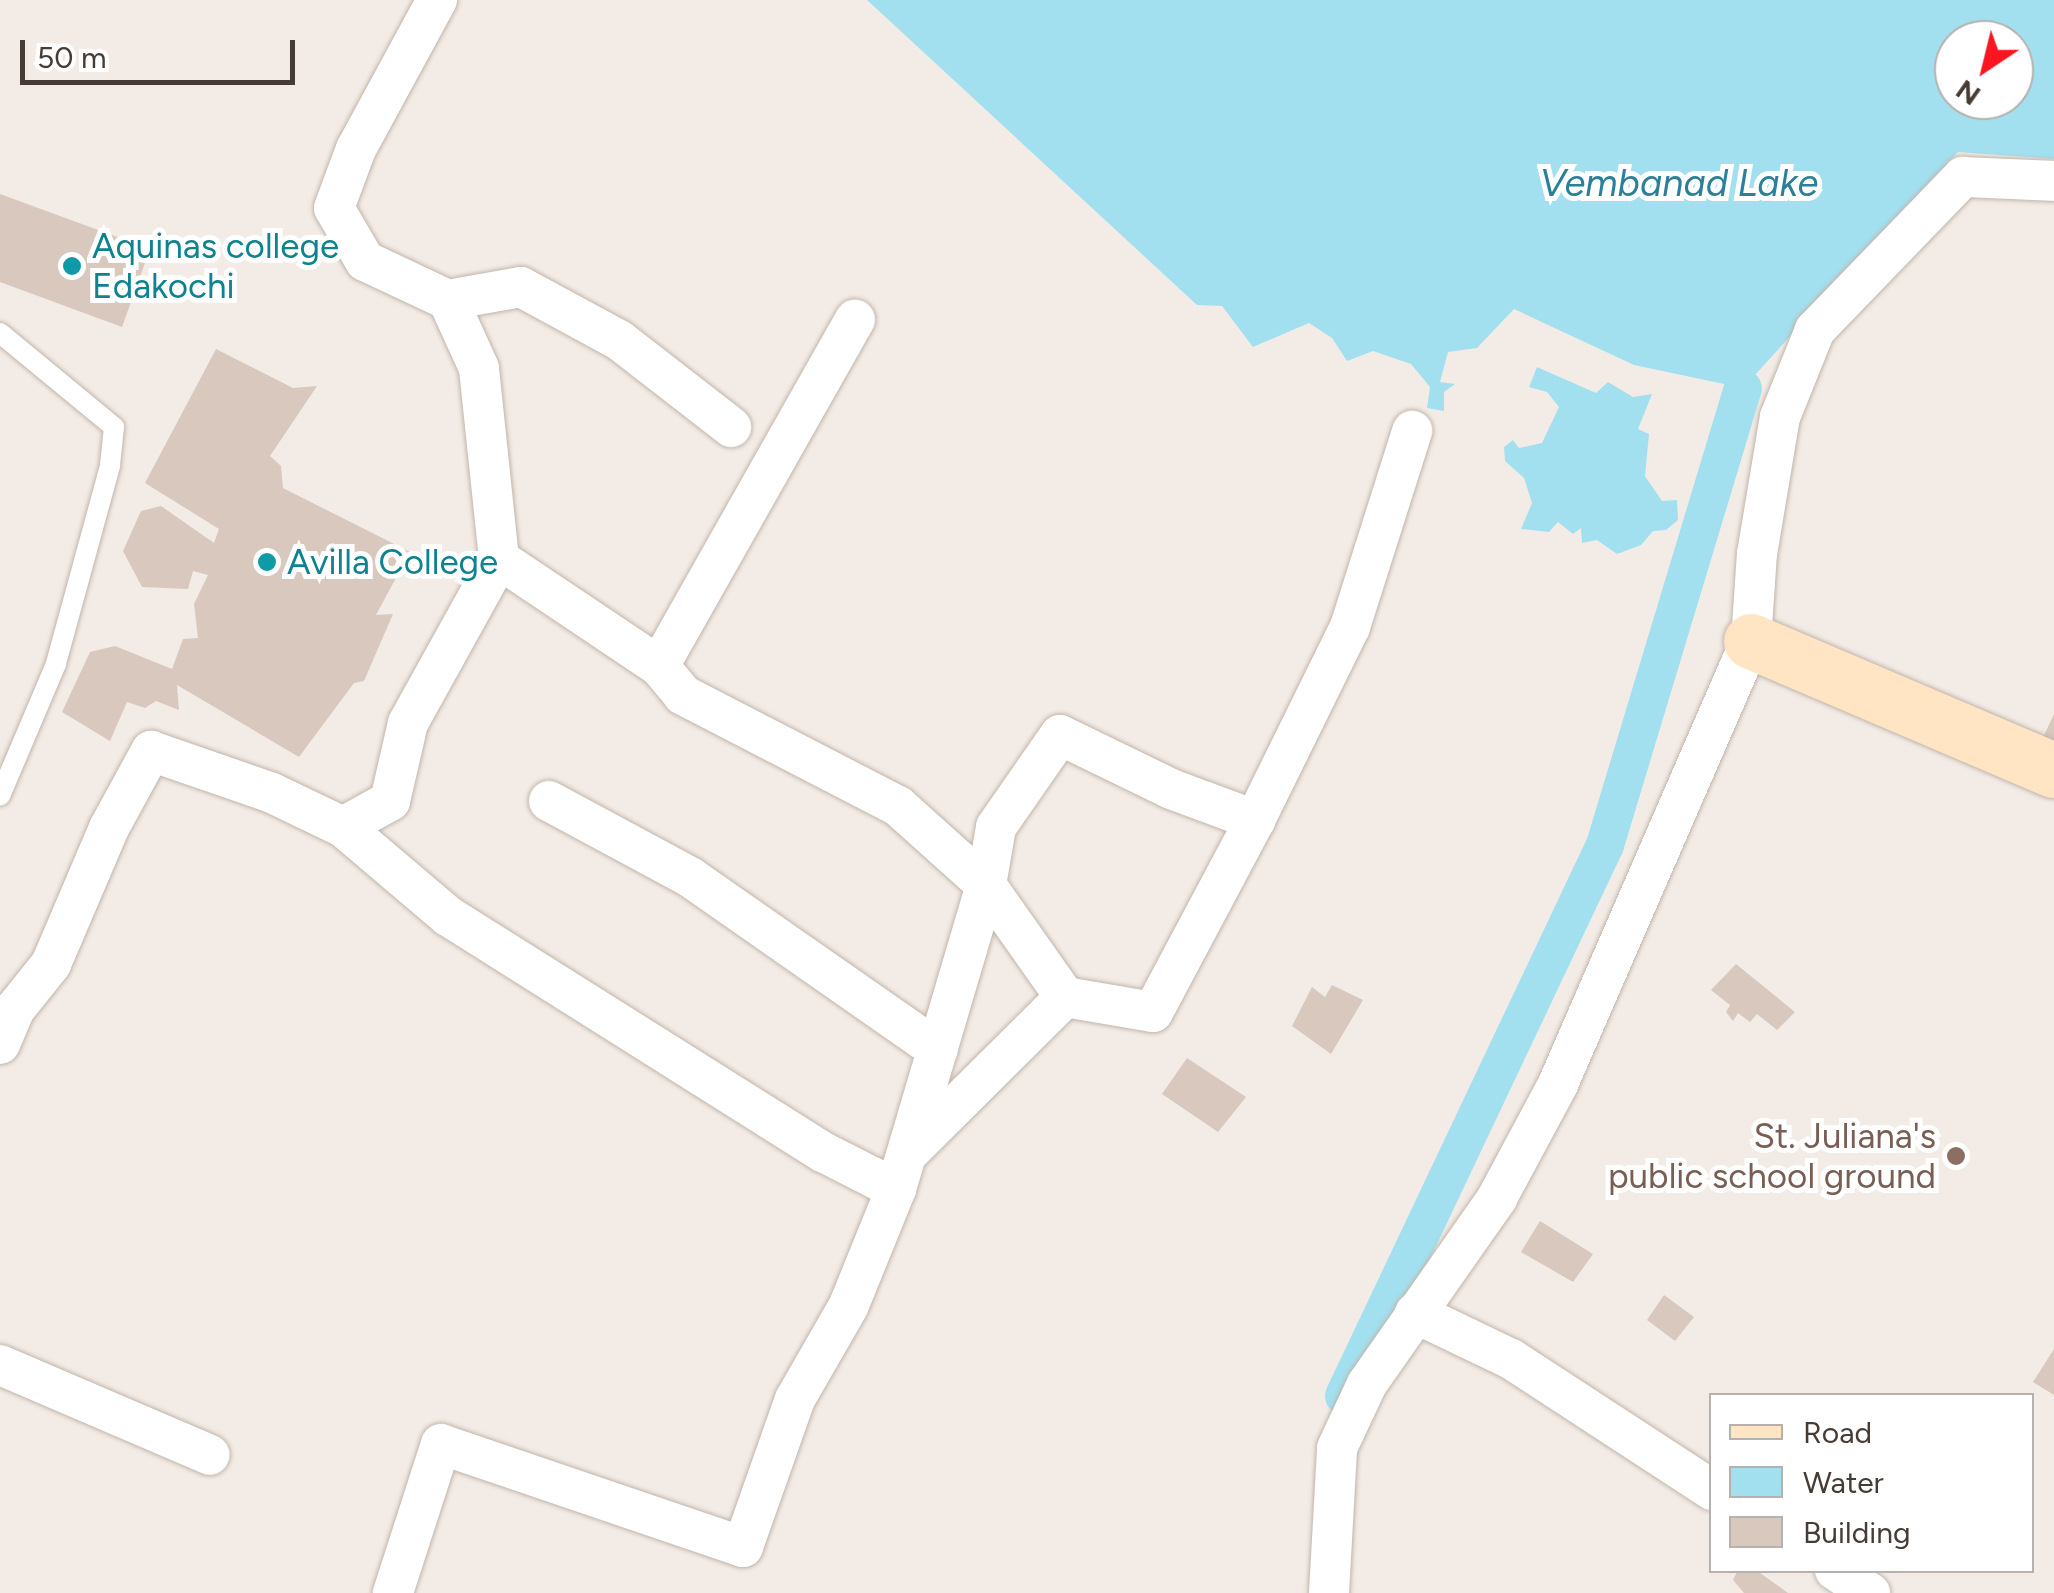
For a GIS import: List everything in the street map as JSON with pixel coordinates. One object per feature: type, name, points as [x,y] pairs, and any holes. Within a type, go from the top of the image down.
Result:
[{"type":"street","points":[[437,0],[356,149],[334,208],[365,260],[448,300],[521,287],[619,340],[731,426]]},
{"type":"street","points":[[1329,1593],[1337,1448],[1367,1384],[1497,1198],[1558,1084],[1751,642],[1780,417],[1815,330],[1963,177],[2054,181]]},
{"type":"street","points":[[343,827],[390,801],[408,723],[499,559],[479,368],[448,300]]},
{"type":"street","points":[[660,666],[855,320]]},
{"type":"street","points":[[499,559],[660,666],[683,694],[898,806],[986,885],[1065,997],[1153,1012],[1255,820],[1350,627],[1412,431]]},
{"type":"street","points":[[1751,642],[2054,770]]},
{"type":"street","points":[[394,1593],[441,1444],[744,1547],[796,1399],[848,1307],[901,1171],[986,885],[996,827],[1060,735],[1171,789],[1255,820]]},
{"type":"street","points":[[0,1044],[15,1009],[52,964],[110,828],[152,752],[272,793],[343,827],[448,916],[822,1152],[901,1171]]},
{"type":"street","points":[[550,801],[690,877],[938,1050]]},
{"type":"street","points":[[901,1171],[1065,997]]},
{"type":"street","points":[[1414,1313],[1511,1359],[1709,1488]]},
{"type":"street","points":[[0,1364],[210,1456]]},
{"type":"street","points":[[1840,1573],[1870,1593]]},
{"type":"lane","points":[[0,333],[114,427],[110,466],[56,664],[0,796]]},
{"type":"water","name":"Vembanad Lake","points":[[867,0],[2054,0],[2054,159],[1958,152],[1743,388],[1634,365],[1514,309],[1477,348],[1448,352],[1440,382],[1455,384],[1444,392],[1444,411],[1427,408],[1430,387],[1411,364],[1373,351],[1347,361],[1332,338],[1309,323],[1253,347],[1222,306],[1197,305]]},
{"type":"water","points":[[1537,367],[1596,393],[1608,382],[1633,397],[1652,394],[1638,429],[1649,434],[1645,476],[1662,501],[1677,500],[1678,520],[1666,530],[1653,531],[1641,545],[1617,554],[1597,540],[1582,543],[1581,528],[1573,534],[1558,522],[1549,532],[1521,529],[1532,503],[1524,478],[1505,461],[1504,447],[1513,440],[1519,448],[1542,443],[1559,407],[1547,392],[1529,387]]},
{"type":"building","name":"Aquinas college Edakochi","points":[[0,194],[150,249],[122,327],[0,282]]},
{"type":"building","name":"Avilla College","points":[[216,349],[293,388],[317,386],[270,456],[281,466],[283,488],[410,552],[376,615],[393,614],[364,681],[354,683],[299,757],[177,685],[179,710],[156,701],[145,708],[127,702],[110,741],[62,712],[90,652],[115,646],[172,669],[183,639],[198,638],[194,604],[208,575],[193,571],[188,589],[142,587],[123,551],[141,511],[161,506],[214,543],[219,529],[145,483]]},
{"type":"building","points":[[2054,714],[2054,770],[2032,761]]},
{"type":"building","points":[[1736,964],[1795,1012],[1777,1030],[1757,1014],[1750,1022],[1738,1013],[1733,1021],[1726,1012],[1730,1005],[1711,990]]},
{"type":"building","points":[[1332,985],[1363,1000],[1331,1054],[1292,1026],[1312,987],[1325,997]]},
{"type":"building","points":[[1187,1058],[1246,1097],[1218,1132],[1162,1094]]},
{"type":"building","points":[[1540,1221],[1593,1254],[1573,1282],[1521,1252]]},
{"type":"building","points":[[1664,1295],[1694,1317],[1675,1341],[1647,1320]]},
{"type":"building","points":[[2054,1349],[2054,1395],[2033,1382]]},
{"type":"building","points":[[1736,1573],[1760,1573],[1788,1593],[1744,1593],[1733,1580]]},
{"type":"waterway","points":[[1344,1396],[1605,845],[1743,388]]},
{"type":"place","name":"Aquinas college Edakochi","points":[[72,266]]},
{"type":"place","name":"Avilla College","points":[[267,562]]},
{"type":"place","name":"St. Juliana's public school ground","points":[[1956,1156]]}]
